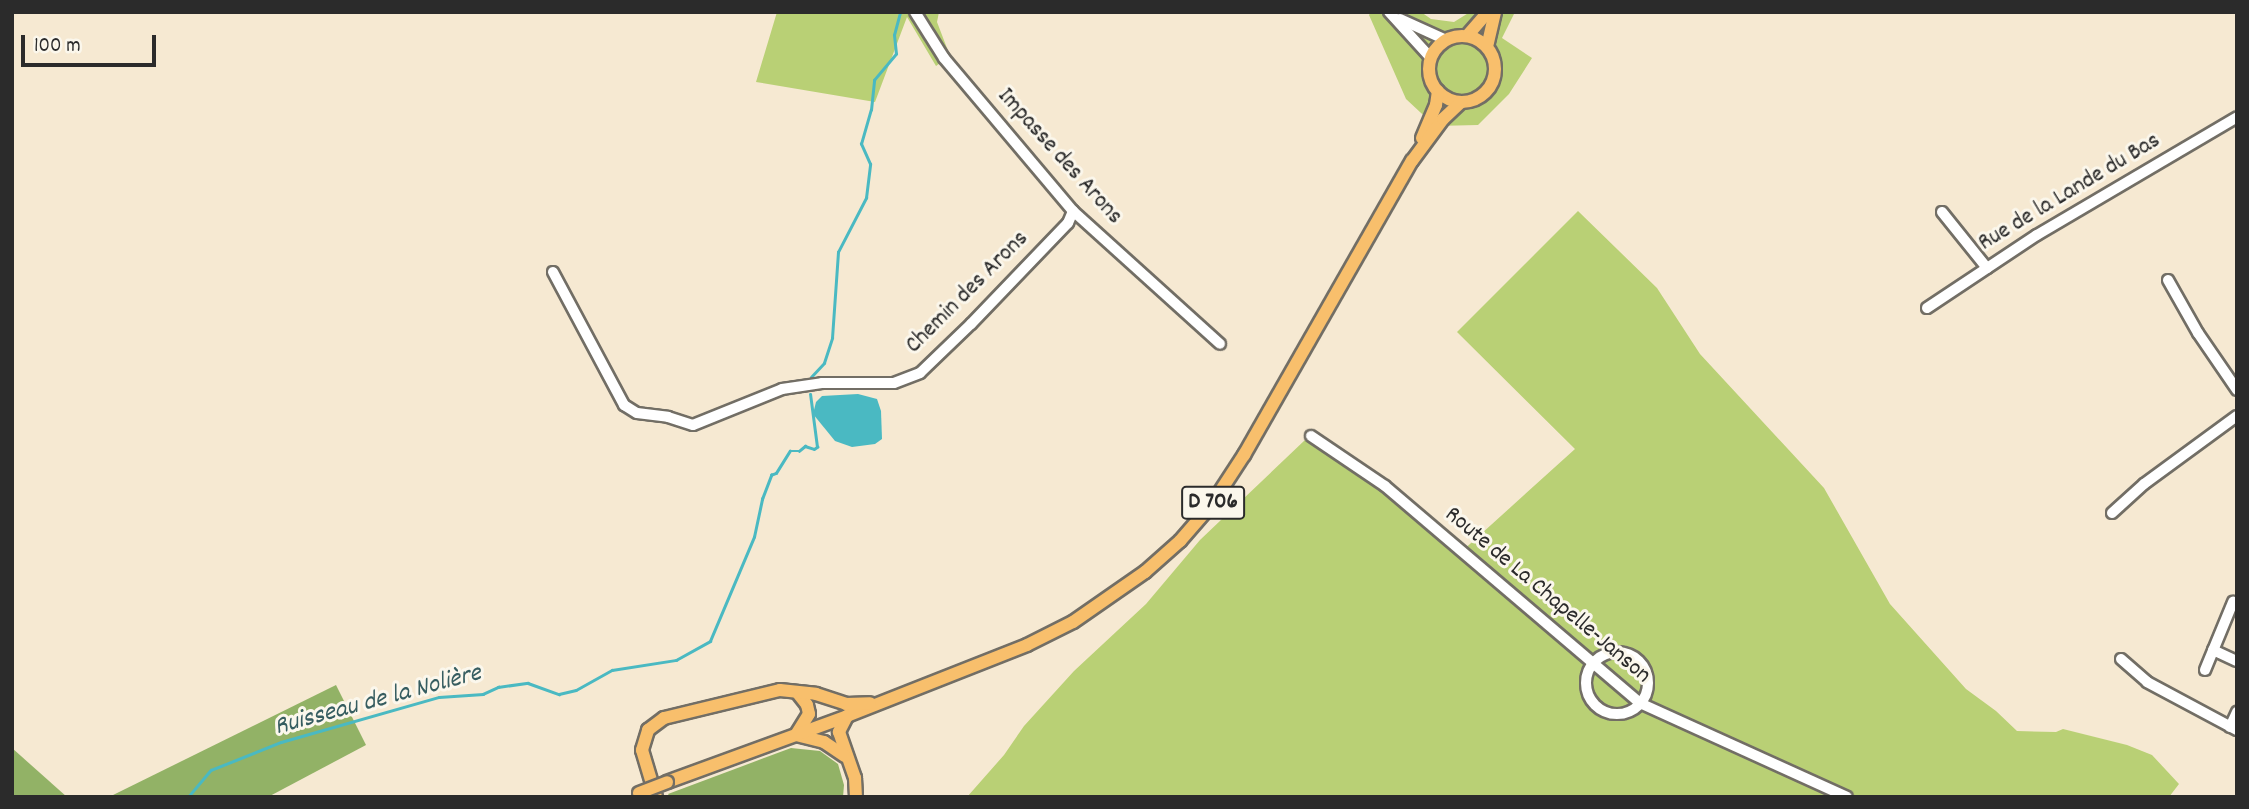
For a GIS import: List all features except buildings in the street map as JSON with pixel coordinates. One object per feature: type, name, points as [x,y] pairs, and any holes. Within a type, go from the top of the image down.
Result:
[{"type":"main road","points":[[1467,36],[1487,47],[1495,63],[1490,86],[1478,98],[1461,102],[1438,91],[1430,75],[1431,58],[1446,40],[1467,36],[1488,12]]},
{"type":"main road","points":[[1487,47],[1495,12]]},
{"type":"main road","name":"D 706","points":[[635,795],[1027,645],[1073,622],[1113,596],[1180,541],[1212,504],[1244,455],[1412,161],[1436,105],[1438,91]]},
{"type":"main road","name":"D 706","points":[[1412,161],[1443,119],[1461,102]]},
{"type":"main road","points":[[656,797],[642,750],[648,730],[664,718],[780,690],[816,694],[846,704],[877,703]]},
{"type":"main road","points":[[797,692],[807,705],[809,714],[796,735],[824,742],[845,756]]},
{"type":"main road","points":[[847,716],[839,732],[845,756],[855,778],[856,797]]},
{"type":"street","name":"Impasse des Arons","points":[[915,12],[944,58],[1073,211],[1220,344]]},
{"type":"street","points":[[1390,13],[1446,40]]},
{"type":"street","points":[[1390,13],[1431,58]]},
{"type":"street","name":"Rue de la Lande du Bas","points":[[1927,308],[2036,235],[2237,117]]},
{"type":"street","name":"Chemin des Arons","points":[[553,272],[624,405],[637,413],[668,416],[693,425],[782,389],[822,383],[894,383],[920,373],[1068,223],[1073,211]]},
{"type":"street","points":[[1942,212],[1987,268]]},
{"type":"street","points":[[2168,280],[2198,333],[2237,390]]},
{"type":"street","points":[[2112,513],[2144,484],[2237,416]]},
{"type":"street","name":"Route de La Chapelle-Janson","points":[[1311,436],[1385,486],[1640,704],[1833,794],[1847,797]]},
{"type":"street","points":[[2205,670],[2233,602]]},
{"type":"street","points":[[2213,650],[2237,662]]},
{"type":"street","points":[[1619,652],[1637,659],[1647,676],[1648,686],[1640,704],[1622,714],[1611,714],[1593,703],[1586,683],[1593,663],[1600,656],[1619,652]]},
{"type":"street","points":[[2121,659],[2147,682],[2233,728],[2237,712]]},
{"type":"green space","points":[[777,12],[939,12],[937,22],[950,56],[936,66],[907,17],[875,102],[756,82]]},
{"type":"green space","points":[[1371,12],[1421,12],[1431,19],[1454,22],[1470,12],[1515,12],[1502,38],[1532,58],[1509,94],[1478,125],[1435,126],[1406,99],[1369,15]]},
{"type":"green space","points":[[1578,211],[1657,288],[1700,354],[1824,488],[1890,604],[1966,689],[2017,731],[2056,732],[2063,729],[2127,745],[2152,755],[2179,784],[2169,797],[1855,797],[1829,786],[1824,797],[967,797],[1004,755],[1024,726],[1074,671],[1146,604],[1200,540],[1305,440],[1396,502],[1460,553],[1575,449],[1457,332]]},
{"type":"green space","points":[[336,685],[366,745],[268,797],[109,797]]},
{"type":"green space","points":[[12,748],[67,797],[12,797]]},
{"type":"green space","points":[[791,748],[820,751],[838,764],[844,785],[843,797],[670,797],[668,794]]},
{"type":"water","points":[[858,394],[877,399],[881,411],[882,439],[875,444],[852,447],[835,441],[813,414],[816,402],[822,396]]},
{"type":"waterway","name":"Ruisseau de la Nolière","points":[[811,377],[824,363],[832,338],[838,252],[866,198],[870,164],[861,144],[871,110],[874,80],[896,54],[894,35],[900,12]]},
{"type":"waterway","name":"Ruisseau de la Nolière","points":[[188,797],[211,770],[281,742],[439,697],[483,694],[498,687],[528,683],[559,694],[576,690],[612,670],[676,660],[710,641],[754,537],[762,499],[771,475],[776,473],[790,451],[799,451],[805,446],[814,449],[817,447],[810,394]]}]
